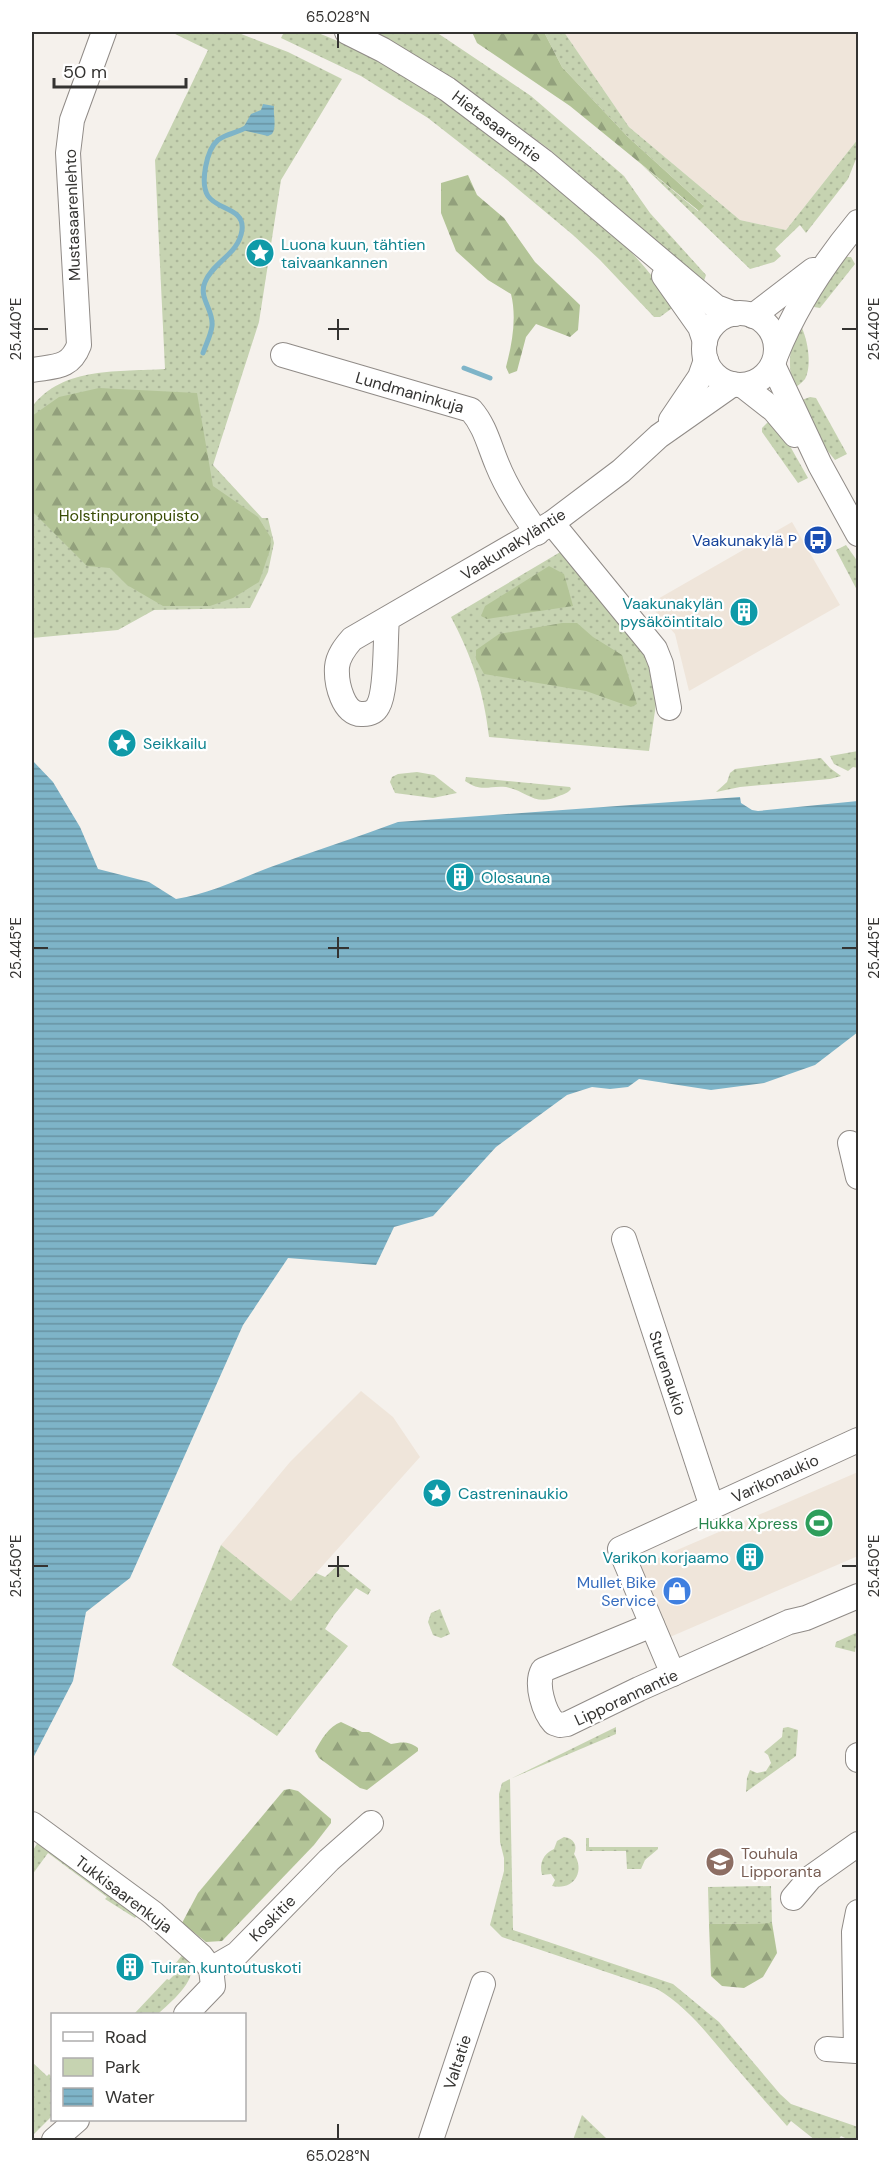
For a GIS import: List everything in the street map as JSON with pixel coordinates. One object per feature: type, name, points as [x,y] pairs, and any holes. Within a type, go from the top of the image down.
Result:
[{"type":"street","name":"Mustasaarenlehto","points":[[32,370],[67,363],[74,357],[79,345],[68,153],[72,120],[104,32]]},
{"type":"street","name":"Hietasaarentie","points":[[347,32],[383,50],[447,89],[543,161],[716,306],[744,315]]},
{"type":"street","points":[[738,385],[761,379],[774,360],[786,327],[831,255],[858,222]]},
{"type":"street","name":"Hietasaarentie","points":[[636,238],[700,327],[705,351]]},
{"type":"street","points":[[820,465],[774,410],[738,385],[716,376],[705,351],[708,333],[719,320],[744,315],[785,293],[831,255]]},
{"type":"street","points":[[744,315],[762,320],[774,336],[774,360],[820,465],[858,534]]},
{"type":"street","name":"Vaakunakyläntie","points":[[659,436],[700,376],[705,351]]},
{"type":"street","name":"Lundmaninkuja","points":[[283,355],[471,410],[480,420],[510,492],[655,649],[661,664],[669,708]]},
{"type":"street","name":"Vaakunakyläntie","points":[[387,619],[545,528],[621,471],[659,436],[738,385]]},
{"type":"street","points":[[850,1143],[858,1177]]},
{"type":"street","name":"Sturenaukio","points":[[624,1239],[712,1507]]},
{"type":"street","name":"Varikonaukio","points":[[673,1674],[620,1549],[858,1440]]},
{"type":"street","name":"Lipporannantie","points":[[652,1625],[543,1670],[539,1683],[545,1706],[554,1723],[567,1724],[789,1622],[806,1618],[858,1596]]},
{"type":"street","points":[[858,1755],[858,1760]]},
{"type":"street","name":"Tukkisaarenkuja","points":[[32,1824],[153,1913],[201,1956],[212,1969]]},
{"type":"street","name":"Koskitie","points":[[212,1969],[237,1954],[329,1860],[371,1824]]},
{"type":"street","points":[[793,1898],[810,1878],[858,1844]]},
{"type":"street","points":[[827,2049],[856,2051],[854,1932],[858,1912]]},
{"type":"street","points":[[187,2013],[213,1986],[212,1969]]},
{"type":"street","name":"Valtatie","points":[[431,2140],[483,1984]]},
{"type":"street","points":[[54,2140],[76,2121]]},
{"type":"shaded area","points":[[564,32],[858,32],[858,139],[786,230],[740,220],[629,127]]},
{"type":"shaded area","name":"Vaakunakylän pysäköintitalo","points":[[792,522],[840,605],[689,691],[675,634],[649,604]]},
{"type":"shaded area","points":[[361,1391],[393,1417],[420,1457],[291,1601],[221,1545],[290,1462]]},
{"type":"shaded area","name":"Varikon korjaamo","points":[[858,1472],[858,1556],[670,1637],[640,1566]]},
{"type":"green space","points":[[311,31],[335,40],[433,92],[510,144],[583,204],[617,237],[648,271],[675,306],[660,317],[654,317],[573,235],[428,118],[361,76],[281,38],[284,32]]},
{"type":"green space","name":"Holstinpuronpuisto","points":[[171,32],[236,32],[288,52],[342,79],[281,180],[259,322],[213,465],[262,518],[268,518],[274,543],[268,572],[250,608],[154,610],[118,630],[32,638],[32,407],[59,384],[76,378],[111,372],[165,369],[155,160],[208,50]]},
{"type":"green space","points":[[376,32],[436,32],[531,96],[624,176],[650,213],[706,275],[704,281],[696,279],[549,149],[455,81]]},
{"type":"green space","points":[[472,32],[544,32],[562,67],[628,137],[704,206],[699,211],[570,106],[477,43]]},
{"type":"green space","points":[[544,32],[564,32],[629,127],[740,220],[786,230],[858,139],[858,154],[848,179],[806,233],[800,225],[775,249],[781,256],[774,262],[750,269],[641,164],[698,211],[703,205],[628,137],[562,67]]},
{"type":"green space","points":[[468,175],[477,195],[504,218],[535,262],[580,305],[578,330],[570,337],[536,324],[526,337],[517,371],[509,374],[506,367],[514,322],[511,294],[488,280],[456,251],[441,213],[441,183]]},
{"type":"green space","points":[[845,257],[851,257],[855,264],[820,308],[814,307],[810,303]]},
{"type":"green space","points":[[799,322],[807,342],[809,366],[805,379],[793,389],[790,355]]},
{"type":"green space","points":[[99,388],[197,393],[213,486],[258,517],[271,538],[270,550],[259,582],[233,598],[210,606],[163,606],[127,585],[110,568],[87,566],[32,511],[32,416],[59,397]]},
{"type":"green space","points":[[810,397],[816,398],[847,454],[835,460],[818,439],[799,401]]},
{"type":"green space","points":[[769,421],[786,439],[808,478],[798,483],[762,432],[762,428]]},
{"type":"green space","points":[[846,545],[858,562],[858,592],[836,550]]},
{"type":"green space","points":[[562,551],[640,639],[658,691],[649,751],[489,737],[476,675],[451,617]]},
{"type":"green space","points":[[549,566],[564,574],[573,606],[487,619],[481,616],[485,606]]},
{"type":"green space","points":[[562,623],[577,623],[593,637],[622,655],[637,704],[631,707],[586,691],[484,674],[476,659],[476,650],[499,634]]},
{"type":"green space","points":[[858,751],[858,768],[853,767],[848,771],[834,764],[830,756]]},
{"type":"green space","points":[[821,758],[841,776],[740,787],[716,792],[727,782],[730,773],[735,769]]},
{"type":"green space","points":[[417,772],[434,775],[457,793],[433,798],[395,793],[390,782],[392,777]]},
{"type":"green space","points":[[466,777],[570,787],[571,789],[563,795],[543,800],[506,787],[476,787],[465,781]]},
{"type":"green space","points":[[221,1545],[291,1601],[316,1573],[325,1577],[337,1566],[341,1566],[371,1590],[368,1595],[356,1588],[334,1615],[325,1629],[348,1646],[277,1736],[172,1665]]},
{"type":"green space","points":[[440,1609],[450,1634],[441,1638],[433,1635],[428,1622],[431,1613]]},
{"type":"green space","points":[[858,1632],[855,1652],[835,1647],[836,1642]]},
{"type":"green space","points":[[341,1722],[362,1732],[369,1732],[391,1744],[412,1744],[418,1748],[418,1751],[367,1790],[360,1788],[319,1758],[315,1751],[329,1730]]},
{"type":"green space","points":[[616,1727],[616,1734],[511,1779]]},
{"type":"green space","points":[[783,1728],[798,1730],[796,1756],[746,1792],[750,1770],[757,1773],[766,1771],[771,1763],[764,1752],[782,1737]]},
{"type":"green space","points":[[510,1779],[513,1930],[673,1984],[719,2022],[791,2104],[858,2127],[858,2140],[844,2140],[845,2138],[841,2136],[838,2140],[815,2140],[791,2121],[787,2126],[698,2023],[679,2004],[657,1989],[502,1937],[490,1925],[504,1871],[500,1842],[499,1794],[502,1783]]},
{"type":"green space","points":[[284,1790],[298,1791],[331,1819],[331,1823],[314,1845],[222,1941],[206,1942],[182,1923],[198,1893]]},
{"type":"green space","points":[[564,1837],[573,1841],[575,1845],[574,1854],[579,1867],[578,1873],[575,1879],[566,1886],[552,1886],[555,1880],[551,1874],[542,1875],[542,1863],[547,1853],[554,1849],[557,1841]]},
{"type":"green space","points":[[586,1838],[589,1838],[589,1847],[658,1847],[658,1849],[645,1860],[641,1869],[627,1869],[626,1851],[586,1851]]},
{"type":"green space","points":[[38,1842],[138,1914],[135,1918],[105,1899],[107,1897],[48,1853],[32,1875],[32,1852]]},
{"type":"green space","points":[[771,1886],[772,1923],[709,1924],[708,1887]]},
{"type":"green space","points":[[772,1923],[777,1953],[763,1977],[744,1988],[722,1986],[711,1976],[709,1924]]},
{"type":"green space","points":[[183,1954],[190,1962],[192,1970],[190,1978],[179,1994],[159,2013],[135,2013],[167,1979],[169,1980],[176,1973],[172,1968]]},
{"type":"green space","points":[[32,2062],[47,2076],[49,2074],[51,2076],[51,2117],[32,2136]]},
{"type":"green space","points":[[582,2115],[608,2140],[573,2140]]},
{"type":"water","points":[[263,104],[274,106],[275,124],[272,134],[268,136],[242,130],[251,114],[261,110]]},
{"type":"water","points":[[32,760],[53,782],[80,827],[98,869],[149,882],[176,899],[211,890],[398,822],[740,797],[741,803],[758,811],[858,801],[858,1032],[815,1065],[764,1083],[711,1090],[639,1079],[628,1087],[610,1089],[592,1087],[567,1095],[496,1147],[433,1216],[394,1227],[376,1265],[288,1258],[243,1325],[130,1578],[86,1612],[73,1681],[32,1760],[32,1587],[34,1583],[32,1577]]},
{"type":"waterway","points":[[203,353],[212,326],[203,288],[209,275],[236,245],[242,230],[239,217],[212,201],[208,196],[204,184],[207,159],[218,140],[247,127]]},
{"type":"waterway","points":[[464,368],[490,378]]},
{"type":"place","name":"Luona kuun, tähtien taivaankannen","points":[[260,253]]},
{"type":"place","name":"Vaakunakylä P","points":[[818,540]]},
{"type":"place","name":"Vaakunakylän pysäköintitalo","points":[[744,612]]},
{"type":"place","name":"Seikkailu","points":[[122,743]]},
{"type":"place","name":"Olosauna","points":[[460,877]]},
{"type":"place","name":"Castreninaukio","points":[[437,1493]]},
{"type":"place","name":"Hukka Xpress","points":[[819,1523]]},
{"type":"place","name":"Varikon korjaamo","points":[[750,1557]]},
{"type":"place","name":"Mullet Bike Service","points":[[677,1591]]},
{"type":"place","name":"Touhula Lipporanta","points":[[720,1862]]},
{"type":"place","name":"Tuiran kuntoutuskoti","points":[[130,1967]]}]
